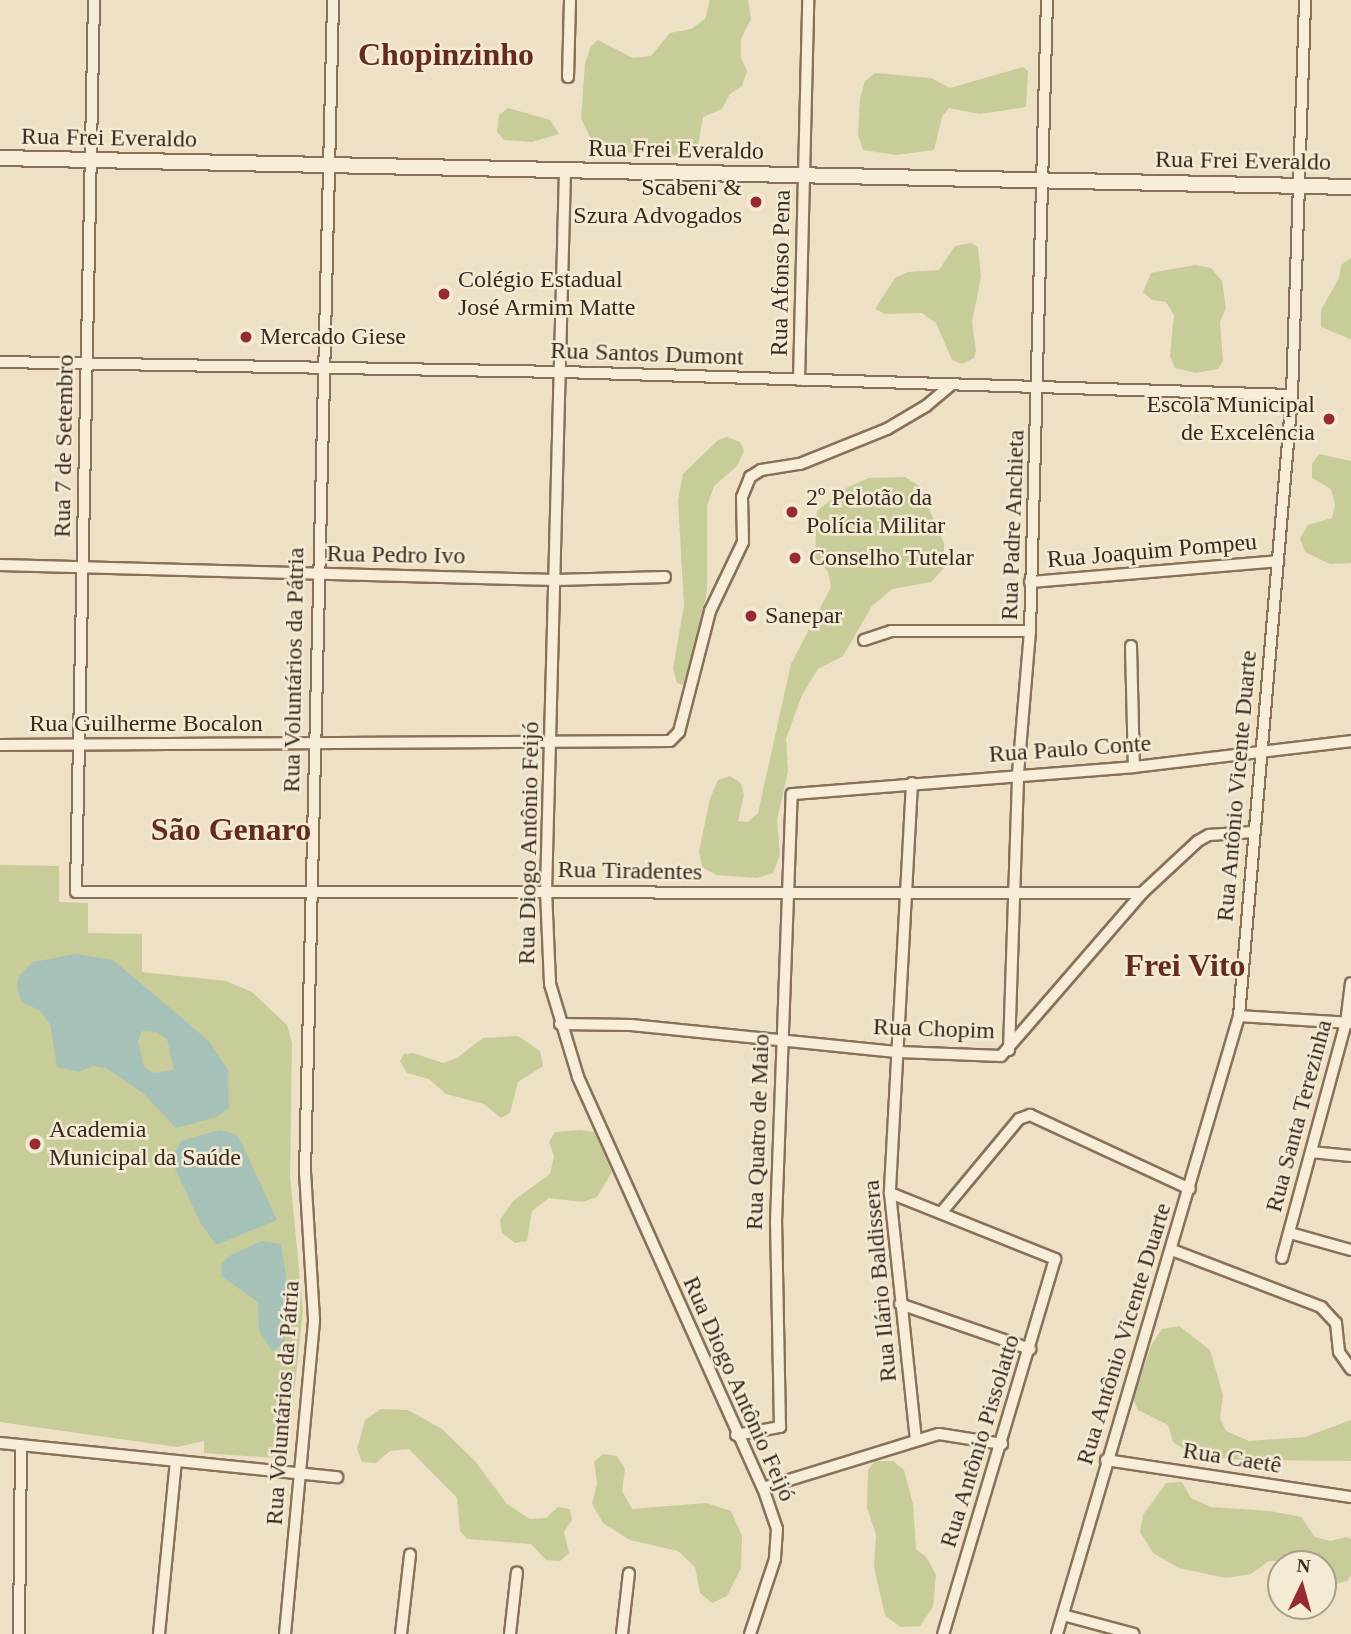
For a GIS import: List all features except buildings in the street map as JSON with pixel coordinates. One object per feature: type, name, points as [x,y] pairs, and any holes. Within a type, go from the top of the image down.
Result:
[{"type":"street","name":"Rua 7 de Setembro","points":[[76,892],[94,0]]},
{"type":"street","name":"Rua Voluntários da Pátria","points":[[285,1634],[314,1319],[305,1173],[317,575],[325,370],[333,0]]},
{"type":"street","points":[[568,78],[570,0]]},
{"type":"street","name":"Rua Afonso Pena","points":[[799,380],[808,0]]},
{"type":"street","name":"Rua Padre Anchieta","points":[[1009,1050],[1018,774],[1030,631],[1047,0]]},
{"type":"street","name":"Rua Antônio Vicente Duarte","points":[[1057,1634],[1106,1460],[1172,1250],[1239,1016],[1292,395],[1305,0]]},
{"type":"street","name":"Rua Frei Everaldo","points":[[0,158],[1351,187]]},
{"type":"street","name":"Rua Diogo Antônio Feijó","points":[[565,170],[563,372],[546,891],[550,984],[578,1077],[736,1435],[763,1488],[777,1529],[775,1559],[750,1634]]},
{"type":"street","name":"Rua Santos Dumont","points":[[0,362],[325,370],[563,372],[1292,395]]},
{"type":"street","name":"Rua Guilherme Bocalon","points":[[0,745],[313,746],[670,741],[679,732],[710,611],[743,542],[742,497],[750,477],[761,470],[800,464],[887,429],[926,406],[951,385]]},
{"type":"street","name":"Rua Joaquim Pompeu","points":[[1030,582],[1278,561]]},
{"type":"street","name":"Rua Pedro Ivo","points":[[0,565],[556,580],[664,577]]},
{"type":"street","points":[[864,640],[891,631],[1030,631]]},
{"type":"street","points":[[1131,646],[1134,767]]},
{"type":"street","name":"Rua Paulo Conte","points":[[792,794],[1018,774],[1134,767],[1351,741]]},
{"type":"street","name":"Rua Ilário Baldissera","points":[[912,783],[890,1193],[916,1439]]},
{"type":"street","name":"Rua Quatro de Maio","points":[[736,1435],[779,1427],[776,1222],[786,893],[792,794]]},
{"type":"street","name":"Rua Chopim","points":[[560,1024],[782,1037],[898,1052],[1001,1056],[1009,1050],[1142,893],[1198,841],[1209,835],[1253,832]]},
{"type":"street","name":"Rua Tiradentes","points":[[76,892],[310,890],[1142,893]]},
{"type":"street","name":"Rua Santa Terezinha","points":[[1282,1258],[1348,1023],[1351,983]]},
{"type":"street","points":[[1239,1016],[1348,1023]]},
{"type":"street","points":[[890,1193],[941,1213],[1019,1119],[1030,1115],[1190,1189]]},
{"type":"street","points":[[1311,1152],[1351,1156]]},
{"type":"street","name":"Rua Antônio Pissolatto","points":[[941,1213],[1055,1259],[1002,1444],[943,1634]]},
{"type":"street","points":[[1290,1233],[1351,1250]]},
{"type":"street","points":[[1172,1250],[1321,1307],[1336,1323],[1339,1353],[1351,1369]]},
{"type":"street","points":[[900,1304],[1030,1349]]},
{"type":"street","points":[[763,1488],[916,1439],[965,1435],[1002,1444]]},
{"type":"street","points":[[0,1443],[337,1477]]},
{"type":"street","points":[[19,1634],[21,1445]]},
{"type":"street","name":"Rua Caetê","points":[[1106,1460],[1351,1497]]},
{"type":"street","points":[[159,1634],[176,1462]]},
{"type":"street","points":[[401,1634],[410,1555]]},
{"type":"street","points":[[510,1634],[517,1572]]},
{"type":"street","points":[[622,1634],[629,1573]]},
{"type":"street","points":[[1063,1615],[1134,1634]]},
{"type":"green space","points":[[710,0],[748,0],[751,19],[741,39],[741,58],[747,71],[742,86],[730,94],[722,109],[703,117],[697,150],[688,157],[596,150],[581,118],[585,64],[591,46],[598,40],[633,58],[651,56],[670,33],[691,29],[705,19]]},
{"type":"green space","points":[[1023,67],[1028,71],[1026,107],[980,114],[949,108],[942,117],[934,150],[896,155],[863,150],[858,135],[860,98],[865,81],[875,73],[931,78],[950,88]]},
{"type":"green space","points":[[508,108],[550,120],[559,134],[532,142],[504,140],[497,132],[499,115]]},
{"type":"green space","points":[[971,243],[978,247],[981,277],[972,322],[976,351],[974,358],[962,364],[952,360],[936,323],[922,313],[885,314],[875,309],[895,278],[908,272],[939,270],[955,246]]},
{"type":"green space","points":[[1351,258],[1350,339],[1321,327],[1321,310],[1339,278],[1341,265]]},
{"type":"green space","points":[[1195,265],[1211,268],[1222,281],[1226,308],[1220,322],[1223,361],[1218,369],[1195,373],[1175,368],[1170,356],[1174,315],[1166,302],[1152,300],[1143,292],[1151,273]]},
{"type":"green space","points":[[727,437],[740,442],[744,451],[737,466],[714,486],[707,506],[707,589],[700,633],[683,685],[677,683],[673,669],[684,605],[678,500],[683,474],[718,440]]},
{"type":"green space","points":[[1319,454],[1351,461],[1351,563],[1330,564],[1305,552],[1300,538],[1308,525],[1332,518],[1335,505],[1331,489],[1312,478],[1312,464]]},
{"type":"green space","points":[[905,477],[919,486],[944,543],[944,568],[931,582],[892,589],[872,606],[843,656],[818,669],[802,695],[786,739],[788,771],[777,820],[780,855],[773,873],[757,878],[716,875],[702,867],[699,851],[710,799],[718,780],[730,776],[741,783],[744,795],[738,821],[748,822],[758,813],[791,664],[831,587],[828,572],[815,557],[817,511],[846,488],[869,478]]},
{"type":"green space","points":[[0,865],[59,866],[59,902],[88,903],[88,933],[142,934],[142,972],[226,981],[252,992],[287,1025],[292,1043],[290,1176],[303,1311],[287,1459],[204,1453],[204,1441],[177,1447],[0,1422]]},
{"type":"green space","points":[[518,1036],[540,1051],[543,1066],[518,1082],[510,1113],[501,1118],[484,1104],[446,1094],[429,1079],[407,1073],[400,1061],[404,1054],[413,1053],[443,1063],[457,1058],[483,1038]]},
{"type":"green space","points":[[555,1132],[594,1132],[612,1172],[597,1197],[583,1202],[549,1198],[532,1211],[527,1241],[515,1243],[502,1233],[500,1220],[513,1201],[550,1174],[554,1156],[549,1142]]},
{"type":"green space","points":[[1179,1326],[1210,1350],[1223,1395],[1220,1418],[1226,1431],[1249,1441],[1305,1437],[1351,1420],[1351,1461],[1241,1460],[1193,1455],[1173,1442],[1168,1425],[1138,1410],[1133,1399],[1151,1346],[1162,1329]]},
{"type":"green space","points":[[381,1409],[408,1410],[442,1429],[475,1461],[507,1504],[530,1519],[546,1518],[558,1507],[570,1509],[572,1520],[564,1532],[569,1553],[560,1561],[546,1560],[531,1544],[467,1539],[460,1531],[457,1498],[409,1449],[390,1451],[376,1463],[362,1462],[357,1449],[365,1420]]},
{"type":"green space","points":[[603,1454],[617,1456],[625,1469],[622,1491],[632,1509],[706,1503],[731,1511],[742,1536],[741,1568],[727,1596],[712,1603],[700,1593],[695,1567],[678,1551],[630,1540],[603,1523],[592,1504],[597,1483],[594,1462]]},
{"type":"green space","points":[[875,1461],[893,1461],[904,1470],[913,1504],[916,1549],[927,1558],[936,1575],[933,1607],[920,1626],[900,1627],[885,1615],[874,1567],[876,1535],[867,1508],[868,1470]]},
{"type":"green space","points":[[1182,1482],[1191,1498],[1211,1507],[1270,1511],[1301,1517],[1315,1537],[1330,1541],[1347,1537],[1351,1539],[1351,1575],[1347,1581],[1337,1584],[1337,1550],[1267,1550],[1267,1562],[1251,1574],[1226,1578],[1179,1568],[1153,1553],[1140,1532],[1143,1515],[1166,1483]]},
{"type":"water","points":[[76,954],[113,960],[209,1041],[228,1070],[229,1108],[217,1117],[176,1128],[144,1094],[106,1068],[93,1066],[79,1072],[57,1067],[50,1024],[40,1011],[21,1001],[17,986],[19,976],[33,962]],"holes":[[[142,1031],[156,1032],[167,1039],[174,1070],[154,1073],[144,1067],[138,1041]]]},
{"type":"water","points":[[219,1130],[236,1134],[277,1220],[216,1245],[201,1224],[171,1160],[181,1141]]},
{"type":"water","points":[[262,1241],[281,1244],[286,1276],[286,1331],[283,1345],[272,1351],[259,1331],[258,1302],[221,1276],[222,1263],[229,1256]]},
{"type":"place","name":"Scabeni & Szura Advogados","points":[[756,202]]},
{"type":"place","name":"Colégio Estadual José Armim Matte","points":[[444,294]]},
{"type":"place","name":"Mercado Giese","points":[[246,337]]},
{"type":"place","name":"Escola Municipal de Excelência","points":[[1329,419]]},
{"type":"place","name":"2º Pelotão da Polícia Militar","points":[[792,512]]},
{"type":"place","name":"Conselho Tutelar","points":[[795,558]]},
{"type":"place","name":"Sanepar","points":[[751,616]]},
{"type":"place","name":"Academia Municipal da Saúde","points":[[35,1144]]},
{"type":"district","name":"Chopinzinho","points":[[446,54]]},
{"type":"district","name":"São Genaro","points":[[231,829]]},
{"type":"district","name":"Frei Vito","points":[[1185,965]]}]
